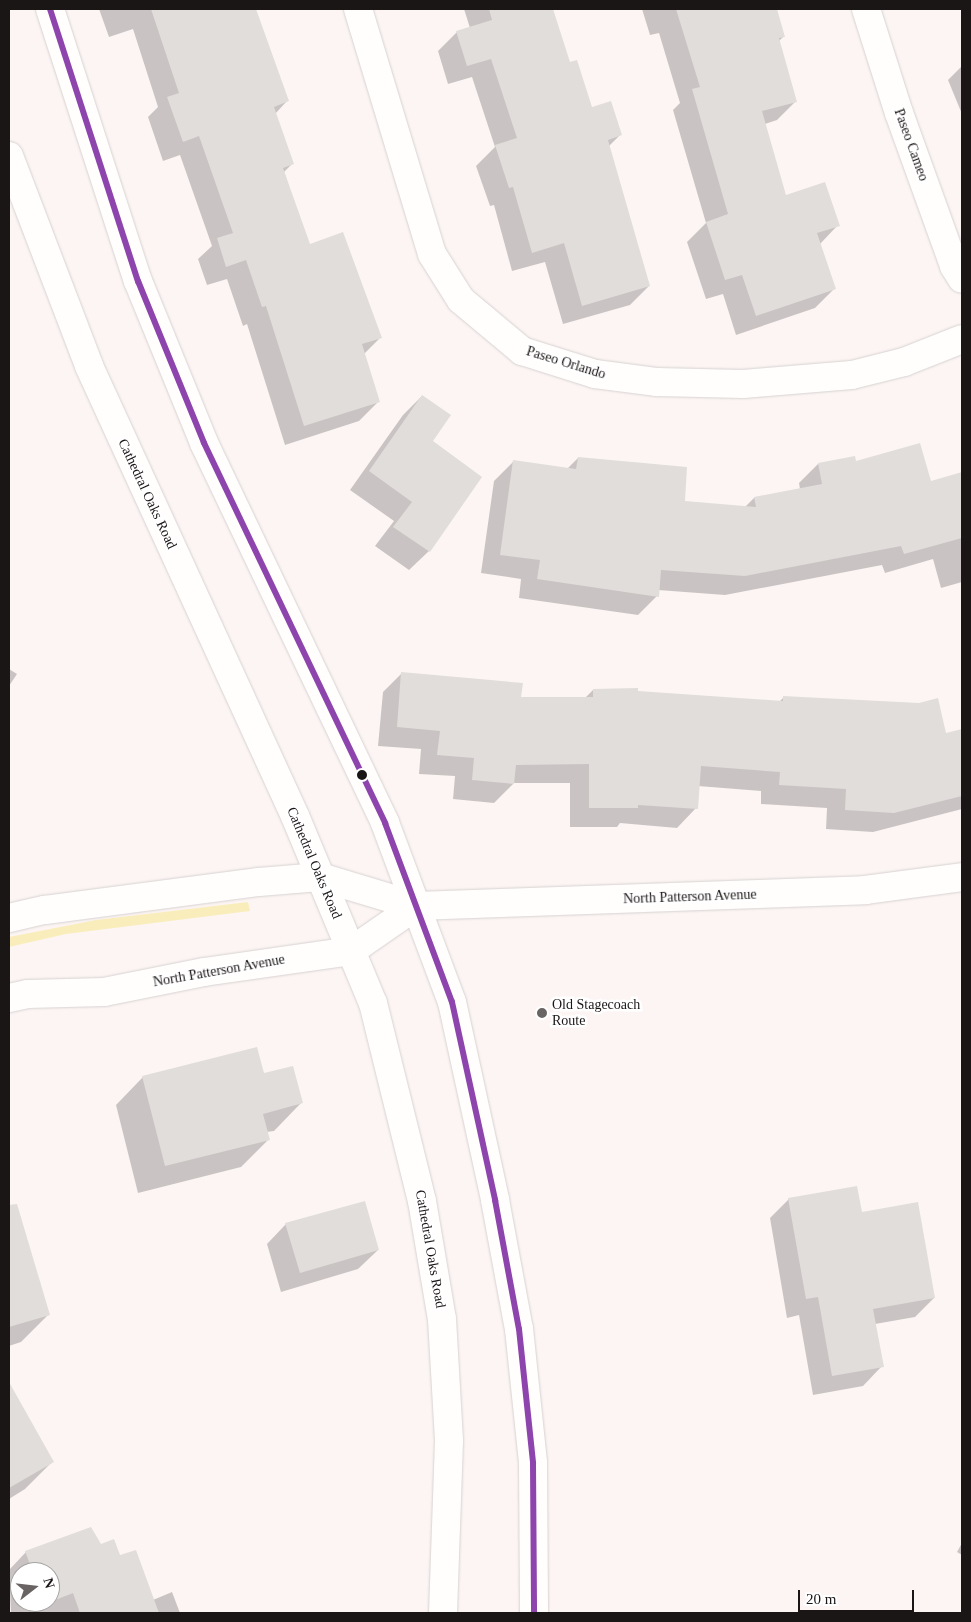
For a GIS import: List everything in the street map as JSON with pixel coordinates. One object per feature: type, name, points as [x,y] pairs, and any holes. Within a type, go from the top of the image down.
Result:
[{"type":"main road","points":[[50,9],[138,281],[200,434],[384,823],[452,1002],[495,1200],[519,1329],[533,1463],[534,1613]]},
{"type":"main road","name":"Paseo Orlando","points":[[358,9],[432,254],[461,300],[522,351],[595,374],[657,382],[743,384],[852,375],[904,362],[962,339]]},
{"type":"main road","name":"Paseo Cameo","points":[[866,9],[898,113],[954,266],[962,279]]},
{"type":"main road","name":"Cathedral Oaks Road","points":[[9,156],[89,366],[291,808],[373,1003],[415,1172],[442,1319],[449,1441],[444,1613]]},
{"type":"main road","name":"North Patterson Avenue","points":[[9,918],[74,906],[320,877],[416,906],[865,890],[962,877]]},
{"type":"main road","name":"North Patterson Avenue","points":[[9,998],[28,994],[104,992],[204,972],[351,950],[416,906]]},
{"type":"shaded area","points":[[248,902],[250,911],[66,934],[9,947],[9,937],[96,920]]},
{"type":"building","points":[[151,9],[256,9],[289,101],[274,107],[294,164],[283,168],[310,244],[343,232],[382,338],[362,344],[380,402],[304,426],[266,306],[262,307],[246,260],[226,267],[217,238],[233,233],[199,136],[183,142],[167,97],[179,93]]},
{"type":"building","points":[[489,9],[553,9],[570,62],[577,60],[592,107],[611,101],[622,135],[608,140],[650,286],[582,306],[564,243],[532,253],[513,187],[509,188],[495,145],[517,138],[491,59],[467,66],[456,31],[492,20]]},
{"type":"building","points":[[676,9],[777,9],[785,37],[779,38],[797,102],[762,111],[786,195],[825,182],[840,226],[817,233],[836,289],[756,316],[742,275],[725,280],[706,222],[728,214],[692,89],[700,87]]},
{"type":"building","points":[[422,395],[451,415],[433,441],[482,477],[430,552],[393,527],[412,502],[369,471]]},
{"type":"building","points":[[920,443],[931,481],[962,472],[962,538],[904,554],[901,546],[745,576],[661,570],[659,597],[537,579],[540,560],[500,555],[513,460],[576,469],[578,457],[687,467],[685,501],[756,507],[754,497],[822,484],[818,463],[855,456],[856,461]]},
{"type":"building","points":[[401,672],[523,683],[521,697],[593,697],[593,689],[638,688],[638,691],[783,701],[783,696],[919,703],[938,698],[946,733],[962,729],[962,796],[894,813],[845,810],[846,789],[779,785],[780,772],[701,766],[698,809],[638,805],[638,808],[589,808],[589,764],[516,765],[514,784],[472,780],[474,758],[437,755],[440,731],[397,727]]},
{"type":"building","points":[[257,1047],[264,1073],[293,1066],[303,1103],[263,1114],[270,1140],[165,1166],[142,1076]]},
{"type":"building","points":[[857,1186],[862,1212],[918,1202],[935,1298],[873,1309],[884,1367],[832,1376],[818,1297],[806,1299],[788,1198]]},
{"type":"building","points":[[365,1201],[379,1250],[300,1273],[285,1223]]},
{"type":"building","points":[[17,1204],[50,1315],[9,1327],[9,1205]]},
{"type":"building","points":[[9,1382],[54,1462],[9,1488]]},
{"type":"building","points":[[91,1527],[101,1544],[114,1539],[120,1555],[136,1550],[159,1613],[80,1613],[73,1593],[60,1598],[60,1562],[29,1562],[25,1551]]},
{"type":"transit line","points":[[50,9],[138,281],[204,443],[385,823],[452,1002],[495,1200],[519,1329],[533,1463],[534,1613]]},
{"type":"place","name":"Old Stagecoach Route","points":[[542,1013]]}]
